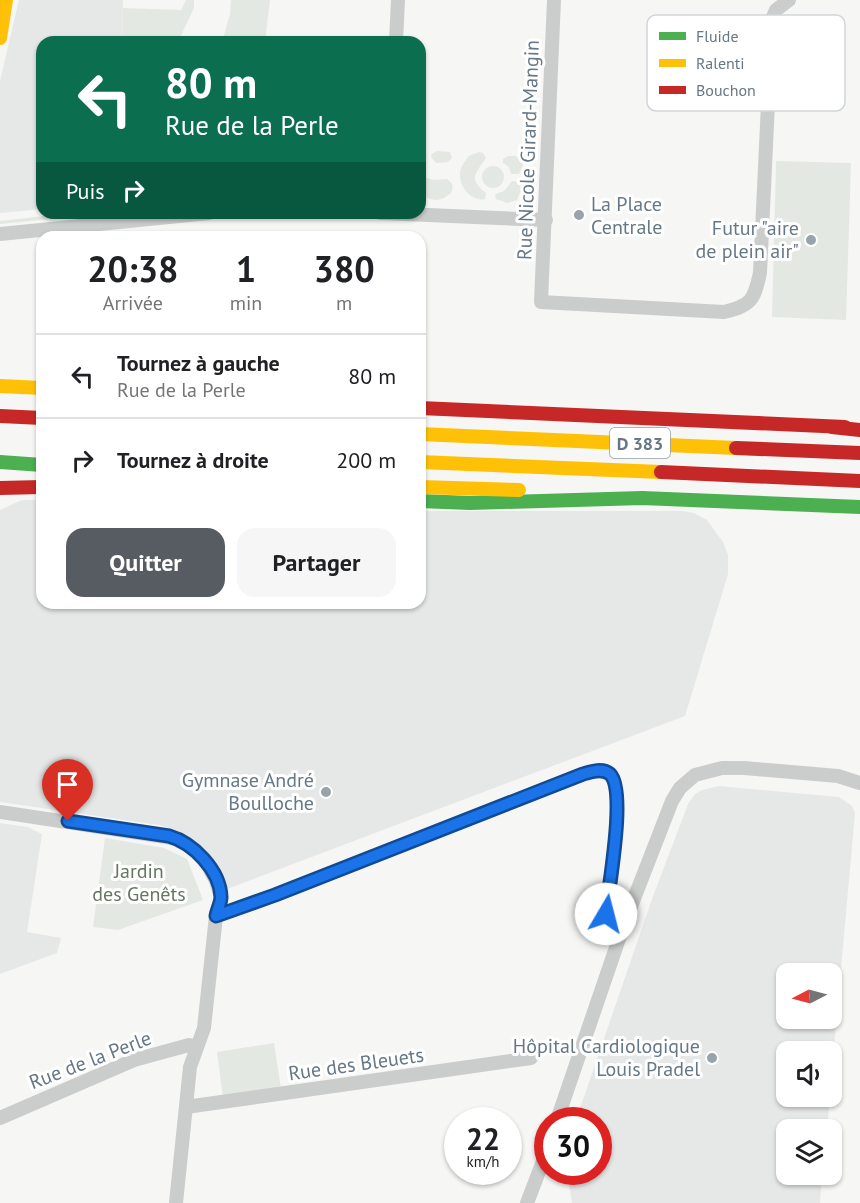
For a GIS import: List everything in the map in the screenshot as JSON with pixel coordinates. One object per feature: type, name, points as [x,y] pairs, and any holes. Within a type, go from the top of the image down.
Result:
[{"type":"main road","points":[[0,38],[6,0]]},
{"type":"main road","points":[[0,381],[23,387]]},
{"type":"main road","points":[[0,386],[36,388]]},
{"type":"main road","points":[[0,395],[36,397]]},
{"type":"main road","points":[[426,408],[860,428]]},
{"type":"main road","points":[[7,417],[36,418]]},
{"type":"main road","name":"D 383","points":[[426,434],[860,453]]},
{"type":"main road","points":[[3,462],[36,465]]},
{"type":"main road","name":"D 383","points":[[426,462],[860,481]]},
{"type":"main road","points":[[0,488],[36,487]]},
{"type":"main road","points":[[426,487],[588,492],[642,498],[860,507]]},
{"type":"main road","points":[[426,501],[482,503],[642,498]]},
{"type":"street","points":[[396,36],[398,0]]},
{"type":"street","name":"Rue Nicole Girard-Mangin","points":[[554,0],[542,302],[724,312],[743,307],[755,294],[760,273],[767,111]]},
{"type":"street","name":"Rue Nicole Girard-Mangin","points":[[774,15],[776,10],[789,0]]},
{"type":"street","points":[[426,215],[546,220]]},
{"type":"street","points":[[0,234],[149,219]]},
{"type":"street","points":[[561,1107],[623,927],[672,801],[680,788],[695,775],[722,768],[838,776],[860,783]]},
{"type":"street","points":[[216,916],[286,891],[583,774],[600,771],[608,772],[613,777],[617,795],[616,834],[606,914],[609,922],[623,927]]},
{"type":"street","points":[[0,812],[179,839],[198,853],[216,881],[221,897],[216,916],[204,1028],[190,1067],[176,1203]]},
{"type":"street","name":"Rue de la Perle","points":[[0,1118],[134,1060],[189,1045],[196,1047]]},
{"type":"street","name":"Rue des Bleuets","points":[[186,1107],[531,1058]]},
{"type":"street","points":[[528,1203],[535,1185]]},
{"type":"shaded area","points":[[19,0],[123,0],[122,36],[36,36],[36,210],[0,213],[0,81]]},
{"type":"shaded area","points":[[22,500],[36,500],[36,609],[426,609],[426,511],[682,511],[694,513],[707,520],[723,542],[728,555],[728,574],[685,716],[227,889],[222,875],[209,855],[194,841],[178,831],[159,825],[0,802],[0,510]]},
{"type":"shaded area","points":[[719,786],[839,797],[852,806],[855,813],[842,963],[776,963],[776,1029],[836,1029],[835,1041],[776,1041],[776,1107],[829,1107],[828,1119],[776,1119],[776,1185],[821,1185],[820,1203],[572,1203],[569,1185],[612,1185],[612,1107],[580,1107],[652,899],[688,804],[695,794]]},
{"type":"shaded area","points":[[0,823],[28,827],[42,834],[27,932],[61,938],[57,953],[0,974]]},
{"type":"green space","points":[[186,0],[194,0],[194,8],[181,36],[122,36],[123,8],[181,10]]},
{"type":"green space","points":[[231,0],[270,0],[266,36],[224,36]]},
{"type":"green space","points":[[437,151],[450,152],[452,158],[448,162],[436,163],[431,157]]},
{"type":"green space","points":[[479,152],[483,153],[486,158],[476,172],[475,180],[486,193],[485,199],[471,196],[460,179],[460,171],[464,162],[469,156]]},
{"type":"green space","points":[[516,156],[522,161],[523,165],[519,174],[511,174],[509,167],[503,163],[503,159]]},
{"type":"green space","name":"Futur \"aire de plein air\"","points":[[776,161],[851,163],[846,320],[772,317]]},
{"type":"green space","points":[[493,166],[501,169],[504,177],[501,185],[493,188],[485,185],[482,177],[485,169]]},
{"type":"green space","points":[[426,178],[447,179],[451,182],[451,193],[447,196],[439,200],[427,197]]},
{"type":"green space","points":[[512,181],[517,182],[522,188],[517,200],[507,203],[496,199],[495,194],[504,191]]},
{"type":"green space","points":[[36,217],[36,219],[51,219],[0,224],[0,221]]},
{"type":"green space","name":"Jardin des Genêts","points":[[105,838],[164,848],[187,859],[203,900],[118,930],[93,927]]},
{"type":"green space","points":[[274,1043],[281,1089],[223,1098],[217,1052]]},
{"type":"traffic: fast","points":[[0,462],[36,465]]},
{"type":"traffic: fast","points":[[426,501],[470,503],[642,498],[860,507]]},
{"type":"traffic: slow","points":[[0,38],[6,0]]},
{"type":"traffic: slow","points":[[0,386],[36,388]]},
{"type":"traffic: slow","points":[[426,434],[736,448]]},
{"type":"traffic: slow","points":[[426,462],[661,472]]},
{"type":"traffic: slow","points":[[426,487],[519,490]]},
{"type":"traffic: jam","points":[[426,408],[845,427]]},
{"type":"traffic: jam","points":[[0,416],[36,418]]},
{"type":"traffic: jam","points":[[832,427],[860,430]]},
{"type":"traffic: jam","points":[[736,448],[860,453]]},
{"type":"traffic: jam","points":[[661,472],[860,481]]},
{"type":"traffic: jam","points":[[0,488],[36,487]]},
{"type":"place","name":"La Place Centrale","points":[[579,215]]},
{"type":"place","name":"Futur \"aire de plein air\"","points":[[811,240]]},
{"type":"place","name":"Gymnase André Boulloche","points":[[326,792]]},
{"type":"place","name":"Hôpital Cardiologique Louis Pradel","points":[[712,1058]]},
{"type":"route","points":[[68,821],[169,836],[191,846],[207,864],[216,881],[221,897],[216,916],[583,774],[592,771],[608,772],[613,777],[617,795],[616,834],[606,914]]}]
